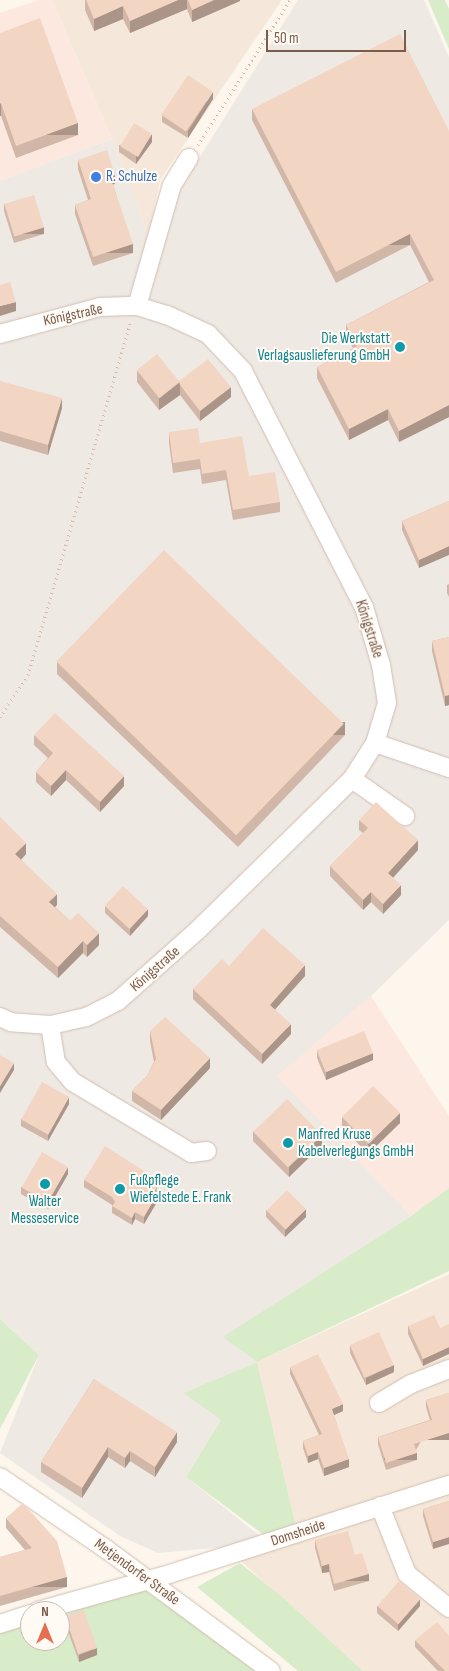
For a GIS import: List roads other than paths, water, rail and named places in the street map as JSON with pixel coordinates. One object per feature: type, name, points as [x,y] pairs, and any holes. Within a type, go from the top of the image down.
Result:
[{"type":"street","points":[[137,306],[172,185],[189,158]]},
{"type":"street","name":"Königstraße","points":[[0,334],[100,307],[137,306],[167,315],[208,334],[243,371],[364,608],[381,665],[387,703],[374,744],[352,779],[207,922],[118,1001],[86,1017],[50,1025],[0,1018]]},
{"type":"street","points":[[374,744],[449,768]]},
{"type":"street","points":[[352,779],[404,816]]},
{"type":"street","points":[[50,1025],[56,1062],[73,1082],[191,1153],[207,1151]]},
{"type":"street","points":[[379,1402],[411,1384],[449,1369]]},
{"type":"street","name":"Metjendorfer Straße","points":[[0,1477],[271,1671]]},
{"type":"street","name":"Domsheide","points":[[70,1602],[146,1580],[449,1485]]},
{"type":"street","points":[[380,1506],[407,1574],[449,1608]]},
{"type":"street","points":[[0,1624],[20,1617]]},
{"type":"place","name":"R. Schulze","points":[[96,177]]},
{"type":"place","name":"Die Werkstatt Verlagsauslieferung GmbH","points":[[400,347]]},
{"type":"place","name":"Manfred Kruse Kabelverlegungs GmbH","points":[[288,1143]]},
{"type":"place","name":"Walter Messeservice","points":[[45,1184]]},
{"type":"place","name":"Fußpflege Wiefelstede E. Frank","points":[[120,1189]]}]
